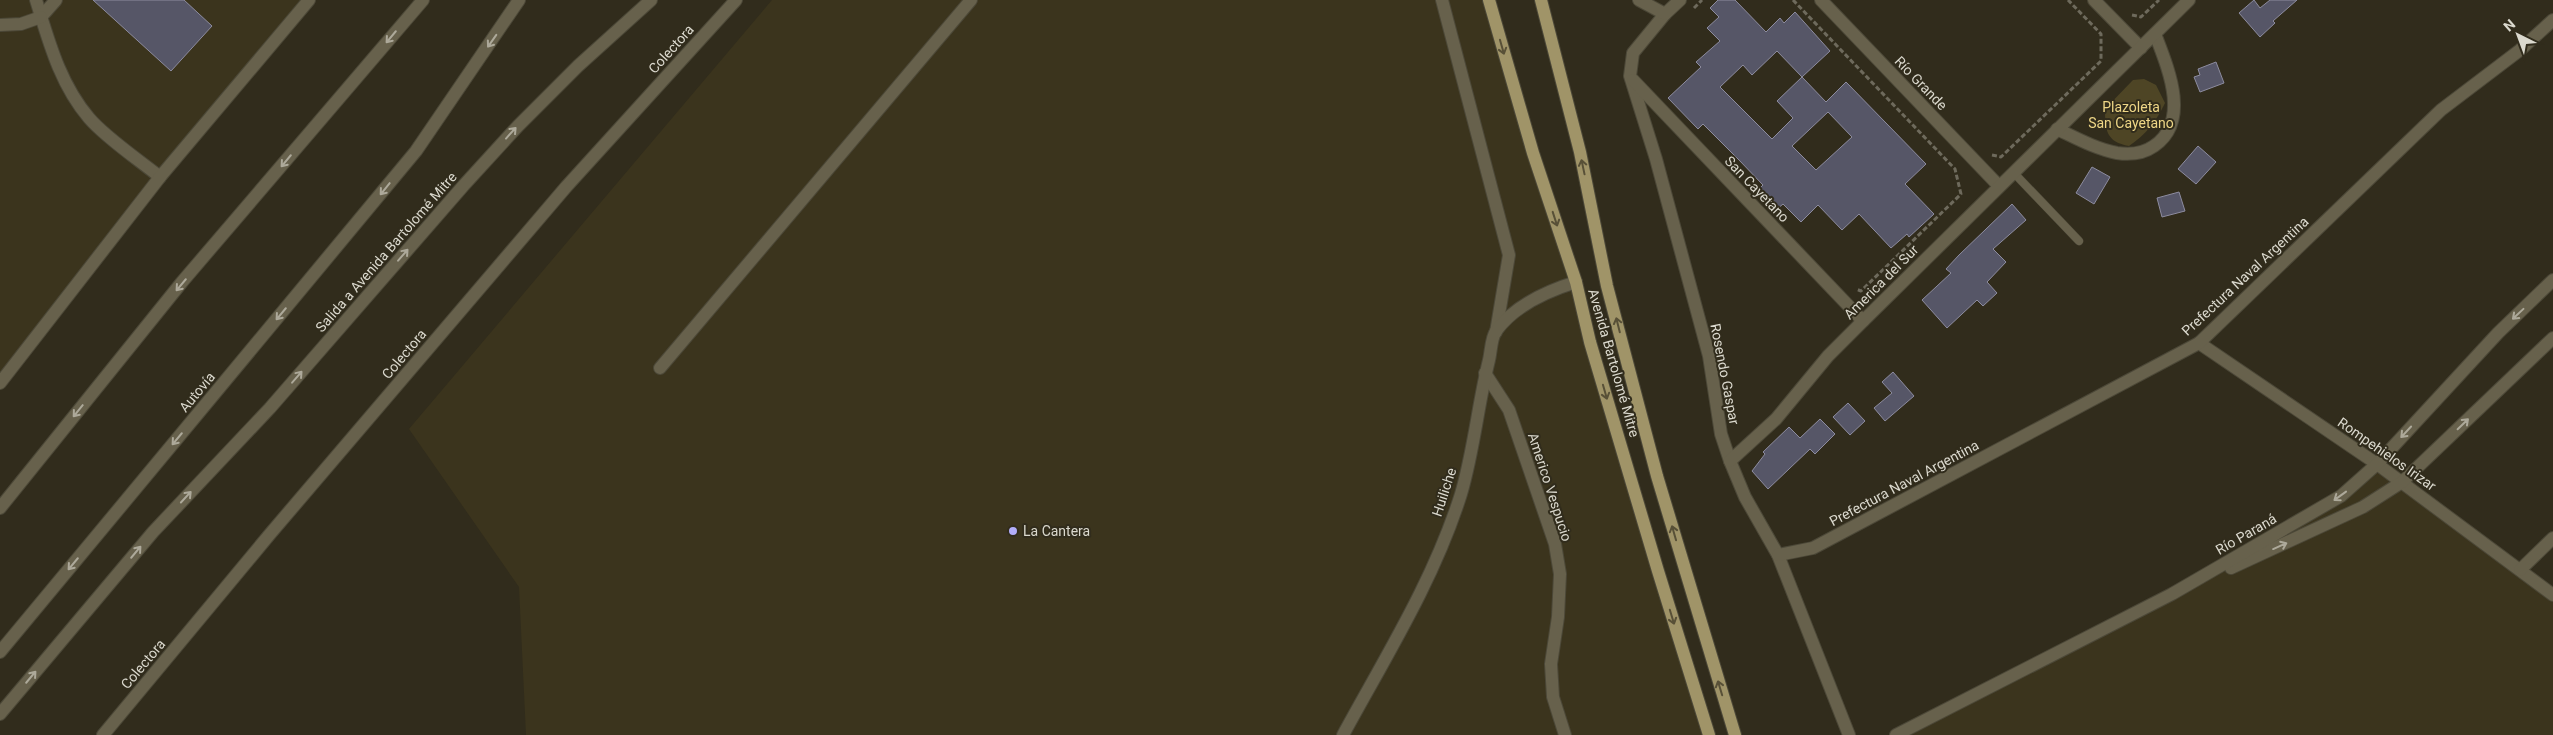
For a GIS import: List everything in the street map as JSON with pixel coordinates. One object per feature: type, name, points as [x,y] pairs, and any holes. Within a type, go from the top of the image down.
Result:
[{"type":"main road","name":"Avenida Bartolomé Mitre","points":[[1489,0],[1533,153],[1576,282],[1590,342],[1709,735]]},
{"type":"main road","name":"Avenida Bartolomé Mitre","points":[[1541,0],[1580,152],[1608,286],[1652,457],[1735,735]]},
{"type":"street","points":[[36,0],[57,65],[74,98],[91,120],[160,177]]},
{"type":"street","points":[[0,25],[21,24],[42,17],[56,0]]},
{"type":"street","points":[[0,383],[160,177],[309,0]]},
{"type":"street","points":[[0,506],[188,275],[423,0]]},
{"type":"street","name":"Autovía","points":[[0,652],[416,151],[519,0]]},
{"type":"street","name":"Salida a Avenida Bartolomé Mitre","points":[[0,714],[153,532],[270,408],[518,126],[578,66],[651,0]]},
{"type":"street","name":"Colectora","points":[[103,735],[270,534],[566,187],[736,0]]},
{"type":"street","points":[[660,368],[971,0]]},
{"type":"street","points":[[1442,0],[1509,255],[1496,332]]},
{"type":"street","points":[[1639,0],[1665,14]]},
{"type":"street","name":"Rosendo Gaspar","points":[[1680,0],[1665,14],[1632,53],[1630,76],[1656,159],[1709,356],[1721,434],[1730,461],[1745,497],[1778,556],[1850,735]]},
{"type":"street","name":"Río Grande","points":[[1821,0],[1999,186]]},
{"type":"street","points":[[2094,0],[2141,48]]},
{"type":"street","name":"America del Sur","points":[[1730,461],[1776,419],[1828,356],[2189,0]]},
{"type":"street","name":"Prefectura Naval Argentina","points":[[1778,556],[1814,548],[2199,343],[2441,110],[2520,50],[2553,20]]},
{"type":"street","points":[[2057,129],[2088,144],[2118,153],[2147,151],[2160,142],[2168,133],[2175,117],[2168,74],[2155,34]]},
{"type":"street","name":"San Cayetano","points":[[1630,76],[1863,321]]},
{"type":"street","name":"Río Paraná","points":[[1896,735],[2172,594],[2341,496],[2377,464],[2498,333],[2553,280]]},
{"type":"street","name":"Huiliche","points":[[1343,735],[1432,573],[1460,495],[1470,458],[1485,373],[1496,332],[1515,313],[1545,292],[1576,282]]},
{"type":"street","points":[[2172,594],[2324,526],[2363,507],[2402,482],[2553,338]]},
{"type":"street","name":"Rompehielos Irizar","points":[[2199,343],[2377,464],[2553,595]]},
{"type":"street","name":"Americo Vespucio","points":[[1485,373],[1509,410],[1555,544],[1559,582],[1558,617],[1551,664],[1553,697],[1566,735]]},
{"type":"street","points":[[2520,570],[2553,538]]},
{"type":"lane","points":[[2013,172],[2078,241]]},
{"type":"path","points":[[1689,13],[1702,0]]},
{"type":"path","points":[[1793,0],[1955,169],[1961,194],[1861,291],[1853,288]]},
{"type":"path","points":[[2001,157],[2101,61],[2101,34],[2068,0]]},
{"type":"path","points":[[2141,18],[2159,0]]},
{"type":"shaded area","points":[[0,0],[36,0],[41,16],[56,0],[309,0],[0,383]]},
{"type":"shaded area","points":[[772,0],[1489,0],[1709,735],[526,735],[519,587],[409,429]]},
{"type":"shaded area","points":[[2377,464],[2553,595],[2553,735],[1896,735],[2172,594],[2341,496]]},
{"type":"green space","name":"Plazoleta San Cayetano","points":[[2144,79],[2156,85],[2165,103],[2154,122],[2141,137],[2129,146],[2121,144],[2108,134],[2105,109],[2133,80]]},
{"type":"building","points":[[93,0],[184,0],[212,26],[171,71]]},
{"type":"building","points":[[1718,0],[1735,0],[1766,32],[1780,18],[1784,23],[1795,12],[1830,51],[1802,77],[1826,102],[1846,82],[1926,164],[1905,184],[1934,214],[1909,237],[1907,234],[1891,248],[1859,214],[1842,230],[1818,205],[1801,222],[1783,204],[1776,210],[1757,191],[1763,185],[1739,160],[1703,124],[1698,129],[1668,98],[1701,67],[1696,62],[1720,41],[1707,28],[1719,17],[1710,8]],"holes":[[[1777,51],[1802,77],[1777,101],[1793,118],[1772,139],[1720,87],[1743,65],[1752,75]],[[1828,112],[1852,137],[1816,170],[1792,146]]]},
{"type":"building","points":[[2254,0],[2260,8],[2270,0],[2297,0],[2273,21],[2275,23],[2260,37],[2239,13]]},
{"type":"building","points":[[2216,62],[2224,83],[2200,92],[2194,77],[2200,75],[2198,69]]},
{"type":"building","points":[[2198,146],[2216,162],[2196,184],[2178,169]]},
{"type":"building","points":[[2092,167],[2110,177],[2094,204],[2076,193]]},
{"type":"building","points":[[2179,192],[2185,211],[2162,217],[2157,198]]},
{"type":"building","points":[[2012,204],[2026,220],[1993,249],[2006,262],[1987,282],[1997,293],[1983,306],[1977,300],[1947,328],[1922,300],[1951,273],[1946,269],[1959,255]]},
{"type":"building","points":[[1893,372],[1914,396],[1885,421],[1874,408],[1892,393],[1882,382]]},
{"type":"building","points":[[1848,403],[1865,421],[1850,435],[1833,417]]},
{"type":"building","points":[[1820,419],[1835,434],[1815,454],[1810,449],[1768,489],[1752,471],[1765,454],[1763,452],[1789,427],[1800,438]]},
{"type":"place","name":"La Cantera","points":[[1013,531]]}]
